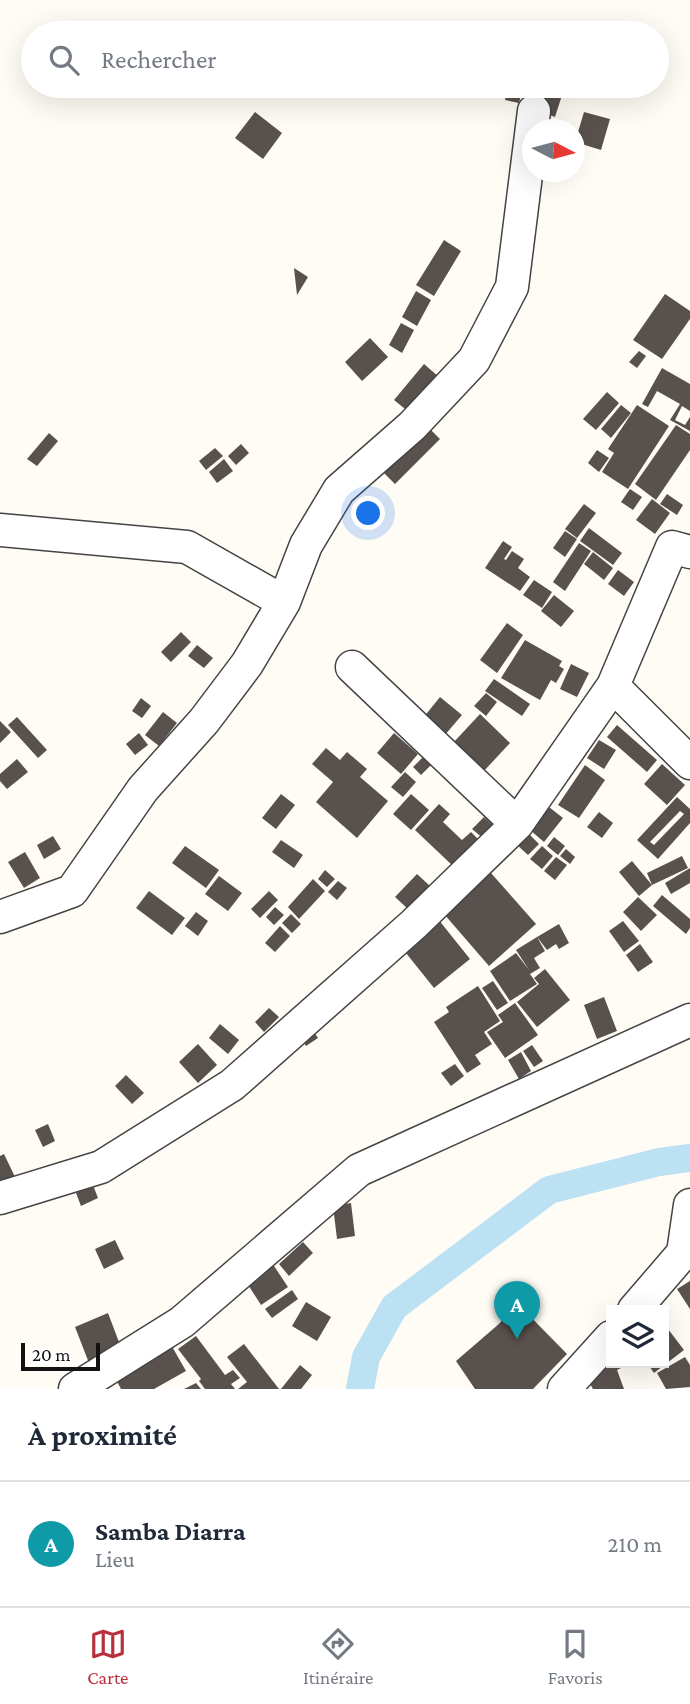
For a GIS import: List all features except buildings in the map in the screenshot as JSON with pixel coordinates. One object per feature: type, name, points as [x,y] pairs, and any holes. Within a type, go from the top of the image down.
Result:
[{"type":"street","points":[[0,917],[72,891],[143,789],[204,721],[247,664],[284,602],[306,545],[339,489],[412,426],[474,360],[512,287],[534,111]]},
{"type":"street","points":[[0,530],[187,547],[284,602]]},
{"type":"street","points":[[0,1198],[101,1167],[232,1085],[414,924],[517,824],[613,686],[672,547],[690,552]]},
{"type":"street","points":[[352,667],[517,824]]},
{"type":"street","points":[[613,686],[690,762]]},
{"type":"street","points":[[75,1389],[182,1322],[359,1170],[690,1020]]},
{"type":"street","points":[[638,1305],[687,1251],[690,1205]]},
{"type":"street","points":[[576,1384],[606,1344]]},
{"type":"waterway","points":[[360,1389],[366,1357],[394,1307],[549,1190],[659,1162],[690,1158]]},
{"type":"place","name":"Samba Diarra","points":[[517,1339]]}]
